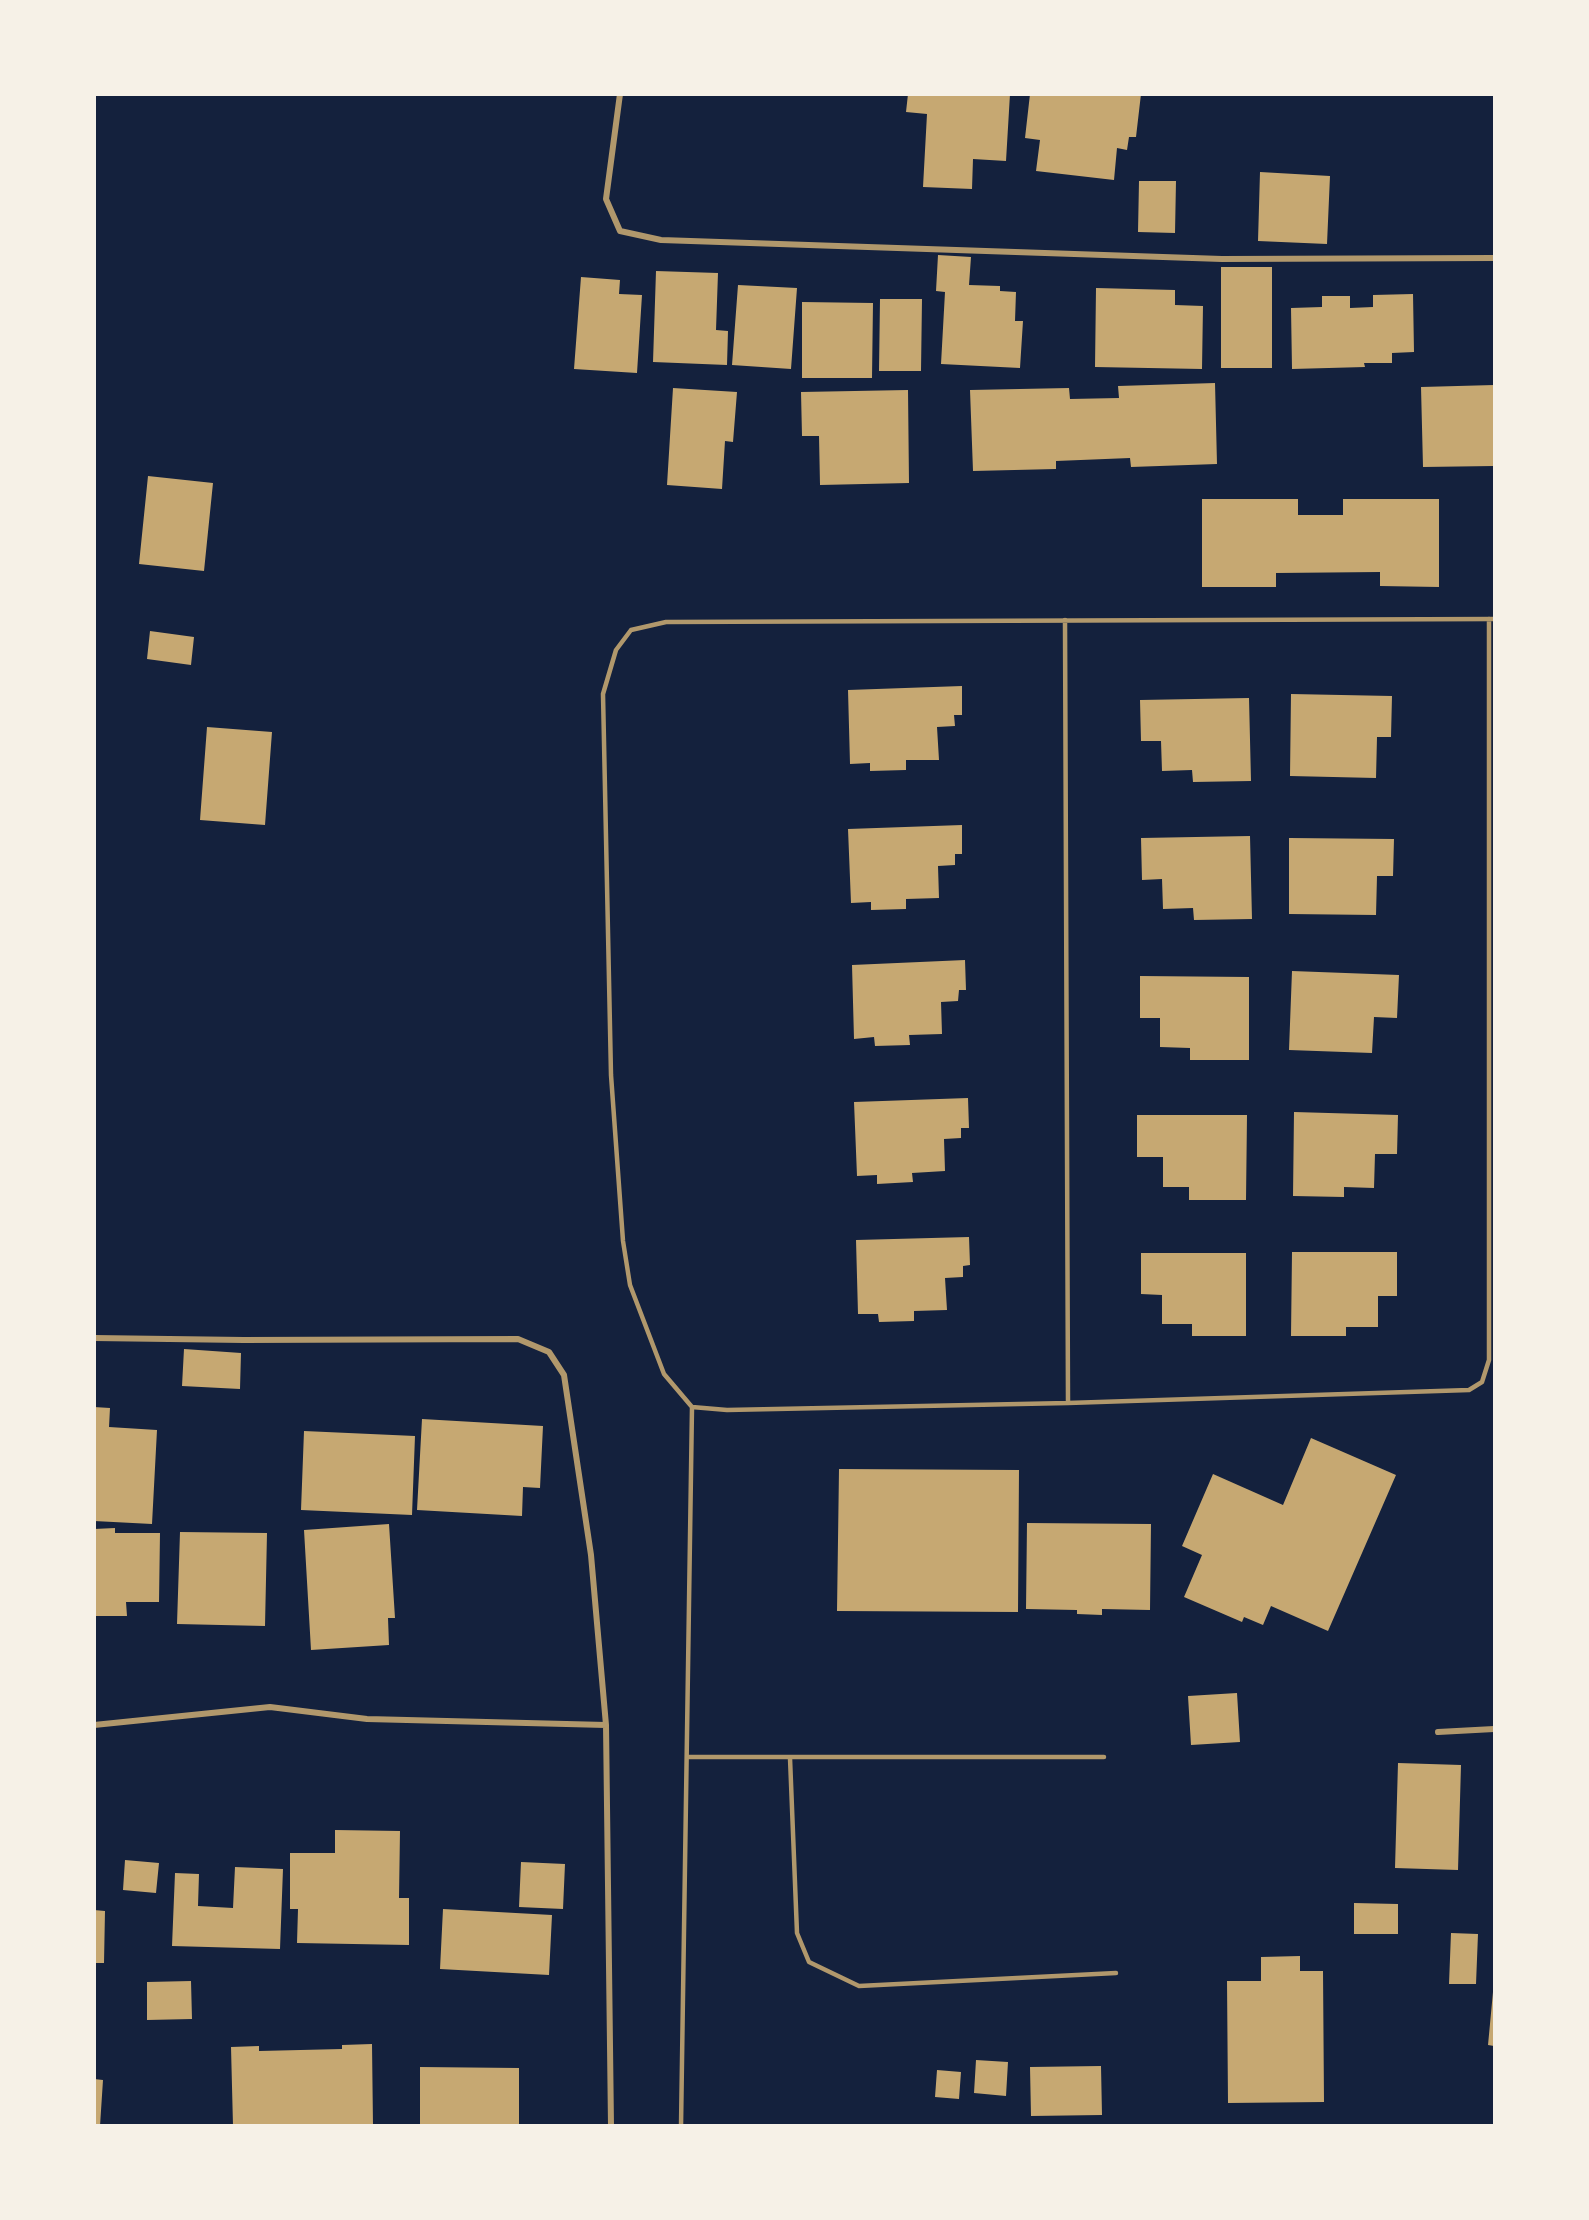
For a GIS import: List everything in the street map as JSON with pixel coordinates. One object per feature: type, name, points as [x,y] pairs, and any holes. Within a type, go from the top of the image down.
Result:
[{"type":"street","points":[[620,94],[606,199],[620,231],[661,240],[1222,259],[1494,258]]},
{"type":"street","points":[[94,1338],[518,1339],[549,1352],[564,1375],[591,1555],[606,1725],[611,2126]]},
{"type":"street","points":[[94,1725],[270,1707],[367,1719],[606,1725]]},
{"type":"street","points":[[1438,1732],[1494,1729]]},
{"type":"lane","points":[[681,2126],[692,1407],[664,1374],[630,1285],[623,1241],[611,1075],[603,694],[616,650],[631,630],[666,622],[1492,619],[1489,1360],[1482,1382],[1468,1390],[1068,1403],[727,1410],[692,1407]]},
{"type":"lane","points":[[1065,620],[1068,1403]]},
{"type":"lane","points":[[687,1757],[1104,1757]]},
{"type":"lane","points":[[790,1758],[798,1933],[809,1962],[859,1986],[1116,1973]]},
{"type":"building","points":[[908,94],[1010,94],[1006,161],[973,159],[972,189],[923,187],[927,114],[906,112]]},
{"type":"building","points":[[1030,94],[1141,94],[1136,137],[1129,137],[1127,150],[1117,148],[1114,180],[1036,171],[1040,140],[1025,138]]},
{"type":"building","points":[[1260,172],[1330,176],[1327,244],[1258,241]]},
{"type":"building","points":[[1139,181],[1176,181],[1175,233],[1138,232]]},
{"type":"building","points":[[938,255],[971,257],[969,285],[1000,286],[1000,291],[1016,292],[1015,321],[1023,321],[1020,368],[941,364],[945,292],[936,291]]},
{"type":"building","points":[[1221,267],[1272,267],[1272,368],[1221,368]]},
{"type":"building","points":[[656,271],[718,273],[716,330],[728,331],[727,365],[653,362]]},
{"type":"building","points":[[581,277],[620,280],[619,294],[642,295],[637,373],[574,369]]},
{"type":"building","points":[[738,285],[797,288],[791,369],[732,365]]},
{"type":"building","points":[[1096,288],[1175,290],[1175,305],[1203,306],[1202,369],[1095,367]]},
{"type":"building","points":[[1413,294],[1414,352],[1392,353],[1392,363],[1364,363],[1365,367],[1292,369],[1291,308],[1322,307],[1322,296],[1350,296],[1350,308],[1373,307],[1373,295]]},
{"type":"building","points":[[880,299],[922,299],[921,371],[879,371]]},
{"type":"building","points":[[802,302],[873,303],[872,378],[802,378]]},
{"type":"building","points":[[1215,383],[1217,464],[1131,467],[1130,458],[1056,461],[1056,469],[973,471],[970,390],[1069,388],[1070,399],[1119,398],[1118,386]]},
{"type":"building","points":[[1494,385],[1494,466],[1423,467],[1421,387]]},
{"type":"building","points":[[673,388],[737,392],[733,442],[725,441],[722,489],[667,485]]},
{"type":"building","points":[[908,390],[909,483],[820,485],[819,436],[802,436],[801,392]]},
{"type":"building","points":[[148,476],[213,483],[204,571],[139,564]]},
{"type":"building","points":[[1202,499],[1298,499],[1298,515],[1343,515],[1343,499],[1439,499],[1439,587],[1380,586],[1380,572],[1276,573],[1276,587],[1202,587]]},
{"type":"building","points":[[150,631],[194,637],[191,665],[147,659]]},
{"type":"building","points":[[962,686],[962,715],[954,715],[955,726],[937,727],[939,760],[906,760],[906,770],[870,771],[870,763],[850,764],[848,690]]},
{"type":"building","points":[[1291,694],[1392,696],[1391,737],[1377,737],[1376,778],[1290,776]]},
{"type":"building","points":[[1249,698],[1251,781],[1193,782],[1192,770],[1162,771],[1161,741],[1141,741],[1140,700]]},
{"type":"building","points":[[207,727],[272,732],[265,825],[200,820]]},
{"type":"building","points":[[962,825],[962,854],[955,854],[955,865],[938,866],[939,898],[906,899],[906,909],[871,910],[871,902],[851,903],[848,829]]},
{"type":"building","points":[[1250,836],[1252,919],[1194,920],[1193,908],[1163,909],[1162,879],[1142,880],[1141,838]]},
{"type":"building","points":[[1289,838],[1394,839],[1393,876],[1377,876],[1376,915],[1289,914]]},
{"type":"building","points":[[965,960],[966,990],[959,990],[958,1001],[941,1002],[942,1034],[909,1035],[910,1045],[875,1046],[874,1037],[854,1039],[852,965]]},
{"type":"building","points":[[1292,971],[1399,975],[1397,1018],[1374,1017],[1372,1053],[1289,1050]]},
{"type":"building","points":[[1140,976],[1249,977],[1249,1060],[1190,1060],[1190,1048],[1160,1047],[1160,1018],[1140,1018]]},
{"type":"building","points":[[968,1098],[969,1128],[961,1128],[961,1138],[944,1139],[945,1171],[912,1173],[913,1182],[877,1184],[877,1175],[857,1176],[854,1102]]},
{"type":"building","points":[[1294,1112],[1398,1115],[1397,1154],[1375,1154],[1374,1188],[1344,1187],[1344,1197],[1293,1196]]},
{"type":"building","points":[[1137,1115],[1247,1115],[1246,1200],[1189,1200],[1189,1187],[1163,1187],[1163,1157],[1137,1157]]},
{"type":"building","points":[[969,1237],[970,1265],[963,1266],[963,1277],[945,1278],[947,1310],[914,1311],[914,1321],[879,1322],[878,1314],[858,1314],[856,1240]]},
{"type":"building","points":[[1292,1252],[1397,1252],[1397,1296],[1378,1296],[1378,1327],[1346,1327],[1346,1336],[1291,1336]]},
{"type":"building","points":[[1141,1253],[1246,1253],[1246,1336],[1192,1336],[1192,1324],[1162,1324],[1162,1295],[1141,1294]]},
{"type":"building","points":[[184,1349],[241,1353],[240,1389],[182,1386]]},
{"type":"building","points":[[94,1407],[110,1408],[109,1427],[157,1430],[152,1524],[94,1521]]},
{"type":"building","points":[[422,1419],[543,1426],[540,1488],[523,1487],[522,1516],[417,1510]]},
{"type":"building","points":[[304,1431],[415,1436],[412,1515],[301,1510]]},
{"type":"building","points":[[1311,1438],[1396,1475],[1328,1631],[1271,1606],[1263,1625],[1244,1617],[1242,1622],[1184,1597],[1202,1555],[1182,1546],[1213,1474],[1283,1505]]},
{"type":"building","points":[[839,1469],[1019,1470],[1018,1612],[837,1611]]},
{"type":"building","points":[[1027,1523],[1151,1524],[1150,1610],[1102,1609],[1102,1615],[1077,1614],[1077,1610],[1026,1609]]},
{"type":"building","points":[[389,1524],[395,1618],[388,1618],[389,1645],[311,1650],[304,1530]]},
{"type":"building","points":[[115,1528],[115,1533],[160,1533],[159,1602],[126,1602],[127,1616],[94,1616],[94,1529]]},
{"type":"building","points":[[180,1532],[267,1533],[265,1626],[177,1624]]},
{"type":"building","points":[[1237,1693],[1240,1742],[1191,1745],[1188,1696]]},
{"type":"building","points":[[1398,1763],[1461,1765],[1458,1870],[1395,1868]]},
{"type":"building","points":[[335,1830],[400,1831],[399,1898],[409,1898],[409,1945],[297,1943],[298,1909],[290,1909],[290,1853],[335,1853]]},
{"type":"building","points":[[125,1860],[159,1863],[156,1893],[123,1890]]},
{"type":"building","points":[[521,1862],[565,1864],[563,1909],[519,1907]]},
{"type":"building","points":[[235,1867],[283,1869],[280,1949],[172,1946],[175,1873],[199,1874],[198,1906],[233,1908]]},
{"type":"building","points":[[1354,1903],[1398,1904],[1398,1934],[1354,1934]]},
{"type":"building","points":[[443,1909],[552,1915],[549,1975],[440,1969]]},
{"type":"building","points":[[94,1910],[105,1911],[104,1963],[94,1963]]},
{"type":"building","points":[[1451,1933],[1478,1934],[1476,1984],[1449,1984]]},
{"type":"building","points":[[1300,1956],[1300,1971],[1323,1971],[1324,2102],[1228,2103],[1227,1981],[1261,1981],[1261,1957]]},
{"type":"building","points":[[191,1981],[192,2019],[147,2020],[147,1982]]},
{"type":"building","points":[[1494,1992],[1494,2046],[1488,2045]]},
{"type":"building","points":[[372,2044],[373,2126],[233,2126],[231,2047],[259,2046],[259,2051],[342,2049],[342,2045]]},
{"type":"building","points":[[976,2060],[1008,2062],[1006,2096],[974,2093]]},
{"type":"building","points":[[1101,2066],[1102,2115],[1031,2116],[1030,2067]]},
{"type":"building","points":[[420,2067],[519,2068],[519,2125],[420,2126]]},
{"type":"building","points":[[937,2070],[961,2072],[959,2099],[935,2097]]},
{"type":"building","points":[[94,2079],[103,2080],[100,2126],[94,2126]]}]
